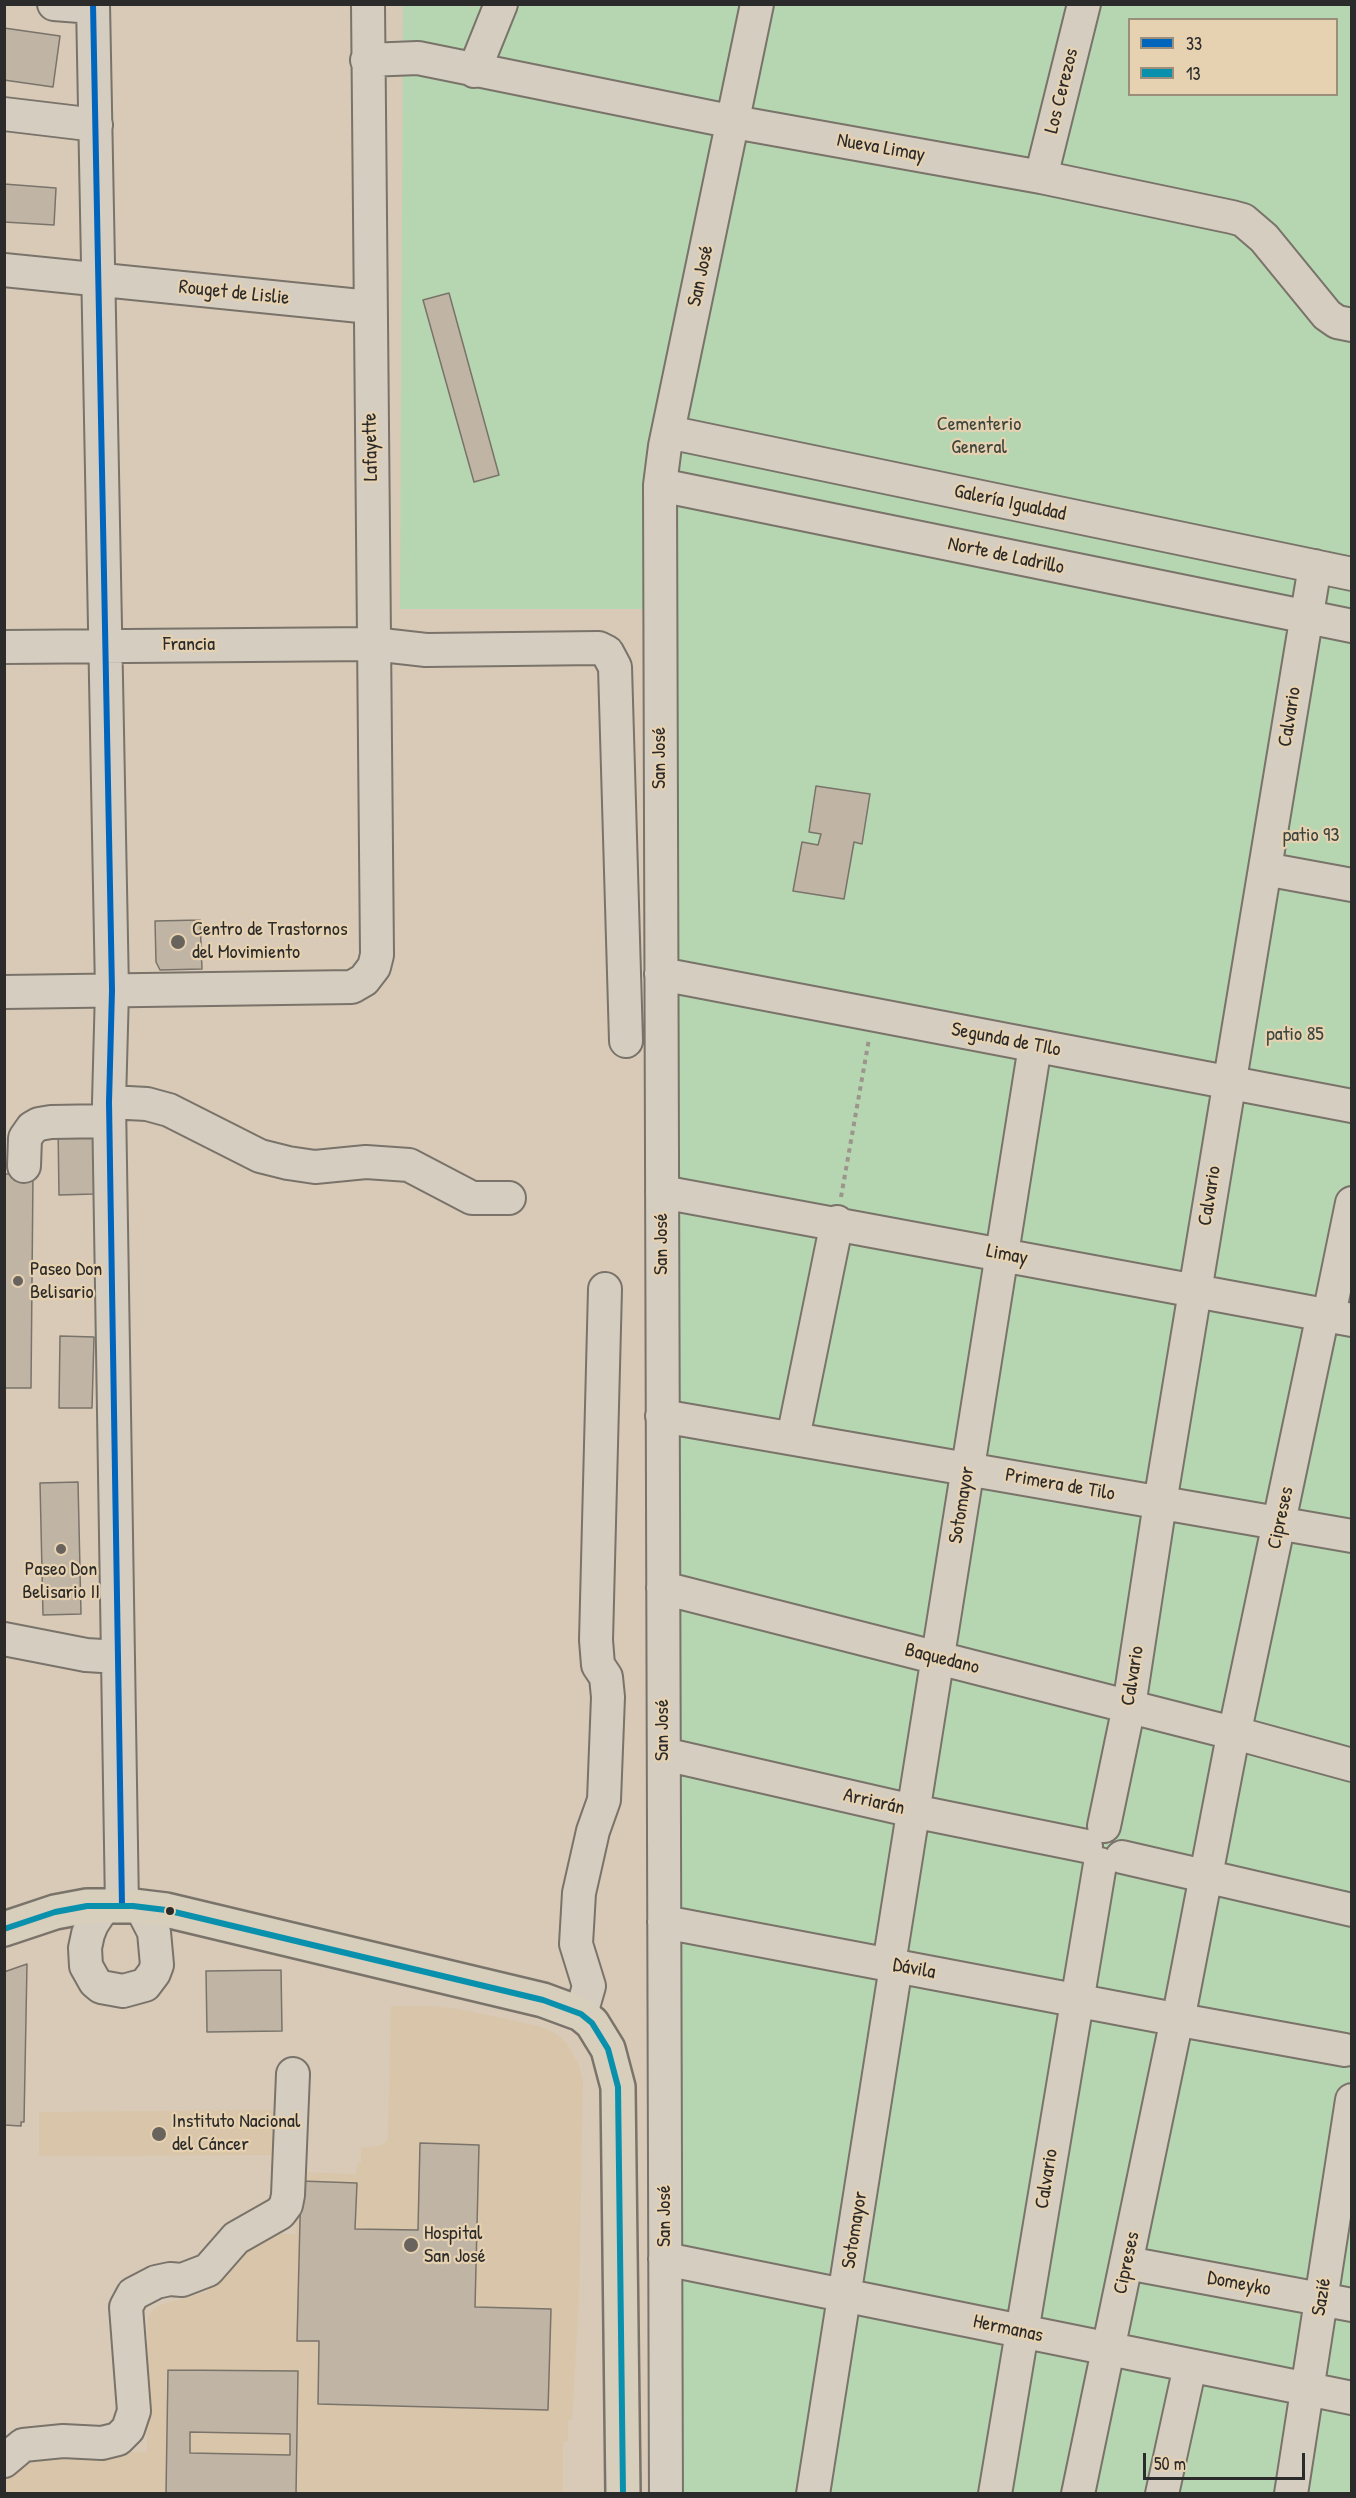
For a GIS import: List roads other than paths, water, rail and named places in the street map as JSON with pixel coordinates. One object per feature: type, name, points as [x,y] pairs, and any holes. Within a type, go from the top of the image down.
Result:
[{"type":"main road","points":[[4,1929],[55,1912],[122,1906],[166,1910],[543,2000],[581,2014],[592,2023],[605,2042],[614,2064],[618,2087],[623,2493]]},
{"type":"street","points":[[54,4],[93,6],[112,990],[109,1112],[122,1906]]},
{"type":"street","name":"Lafayette","points":[[4,992],[352,987],[363,980],[374,967],[376,889],[368,4]]},
{"type":"street","points":[[474,71],[501,4]]},
{"type":"street","name":"Los Cerezos","points":[[1041,177],[1084,4]]},
{"type":"street","name":"San José","points":[[666,2493],[660,485],[668,432],[759,6]]},
{"type":"street","name":"Nueva Limay","points":[[367,60],[418,58],[734,122],[1041,177],[1243,220],[1264,238],[1327,315],[1337,322],[1352,325]]},
{"type":"street","points":[[4,114],[96,125]]},
{"type":"street","name":"Rouget de Lislie","points":[[4,270],[370,307]]},
{"type":"street","name":"Galería Igualdad","points":[[668,432],[1352,574]]},
{"type":"street","name":"Norte de Ladrillo","points":[[660,485],[1352,626]]},
{"type":"street","name":"Calvario","points":[[995,2493],[1128,1706],[1315,566]]},
{"type":"street","name":"Francia","points":[[4,647],[373,644],[426,650],[599,648],[607,652],[612,658],[615,678],[626,1041]]},
{"type":"street","points":[[1265,869],[1352,885]]},
{"type":"street","name":"Segunda de TIlo","points":[[661,974],[1352,1106]]},
{"type":"street","name":"Sotomayor","points":[[813,2493],[844,2295],[913,1810],[1035,1046]]},
{"type":"street","points":[[24,1166],[25,1138],[32,1128],[39,1124],[147,1104],[169,1110],[260,1156],[315,1167],[366,1162],[409,1165],[472,1198],[509,1198]]},
{"type":"street","name":"Limay","points":[[662,1192],[837,1222],[1334,1316]]},
{"type":"street","name":"Cipreses","points":[[1078,2493],[1178,2019],[1234,1733],[1280,1524],[1334,1316],[1352,1203]]},
{"type":"street","points":[[793,1438],[837,1222]]},
{"type":"street","points":[[581,2014],[590,1986],[576,1944],[579,1893],[593,1832],[604,1800],[608,1696],[606,1677],[598,1665],[596,1640],[605,1289]]},
{"type":"street","name":"Primera de Tilo","points":[[662,1416],[1352,1536]]},
{"type":"street","name":"Baquedano","points":[[663,1588],[1352,1765]]},
{"type":"street","points":[[4,1639],[86,1655],[118,1657]]},
{"type":"street","name":"Arriarán","points":[[664,1754],[913,1810],[1103,1848],[1206,1876],[1352,1910]]},
{"type":"street","name":"Dávila","points":[[664,1922],[1349,2051]]},
{"type":"street","points":[[4,2461],[23,2445],[63,2441],[102,2443],[118,2439],[128,2430],[134,2411],[126,2307],[133,2294],[156,2282],[170,2279],[182,2280],[208,2270],[236,2238],[280,2213],[286,2205],[293,2074]]},
{"type":"street","name":"Sazié","points":[[1291,2493],[1307,2390],[1337,2302],[1352,2100]]},
{"type":"street","name":"Hermanas","points":[[665,2259],[1352,2398]]},
{"type":"street","name":"Domeyko","points":[[1127,2263],[1337,2302]]},
{"type":"street","points":[[1162,2493],[1190,2366]]},
{"type":"place","name":"Centro de Trastornos del Movimiento","points":[[178,942]]},
{"type":"place","name":"Paseo Don Belisario","points":[[18,1281]]},
{"type":"place","name":"Paseo Don Belisario II","points":[[61,1549]]},
{"type":"place","name":"Instituto Nacional del Cáncer","points":[[159,2134]]},
{"type":"place","name":"Hospital San José","points":[[411,2245]]},
{"type":"park label","name":"Cementerio General","points":[[979,436]]},
{"type":"park label","name":"patio 93","points":[[1311,836]]},
{"type":"park label","name":"patio 85","points":[[1295,1035]]}]
